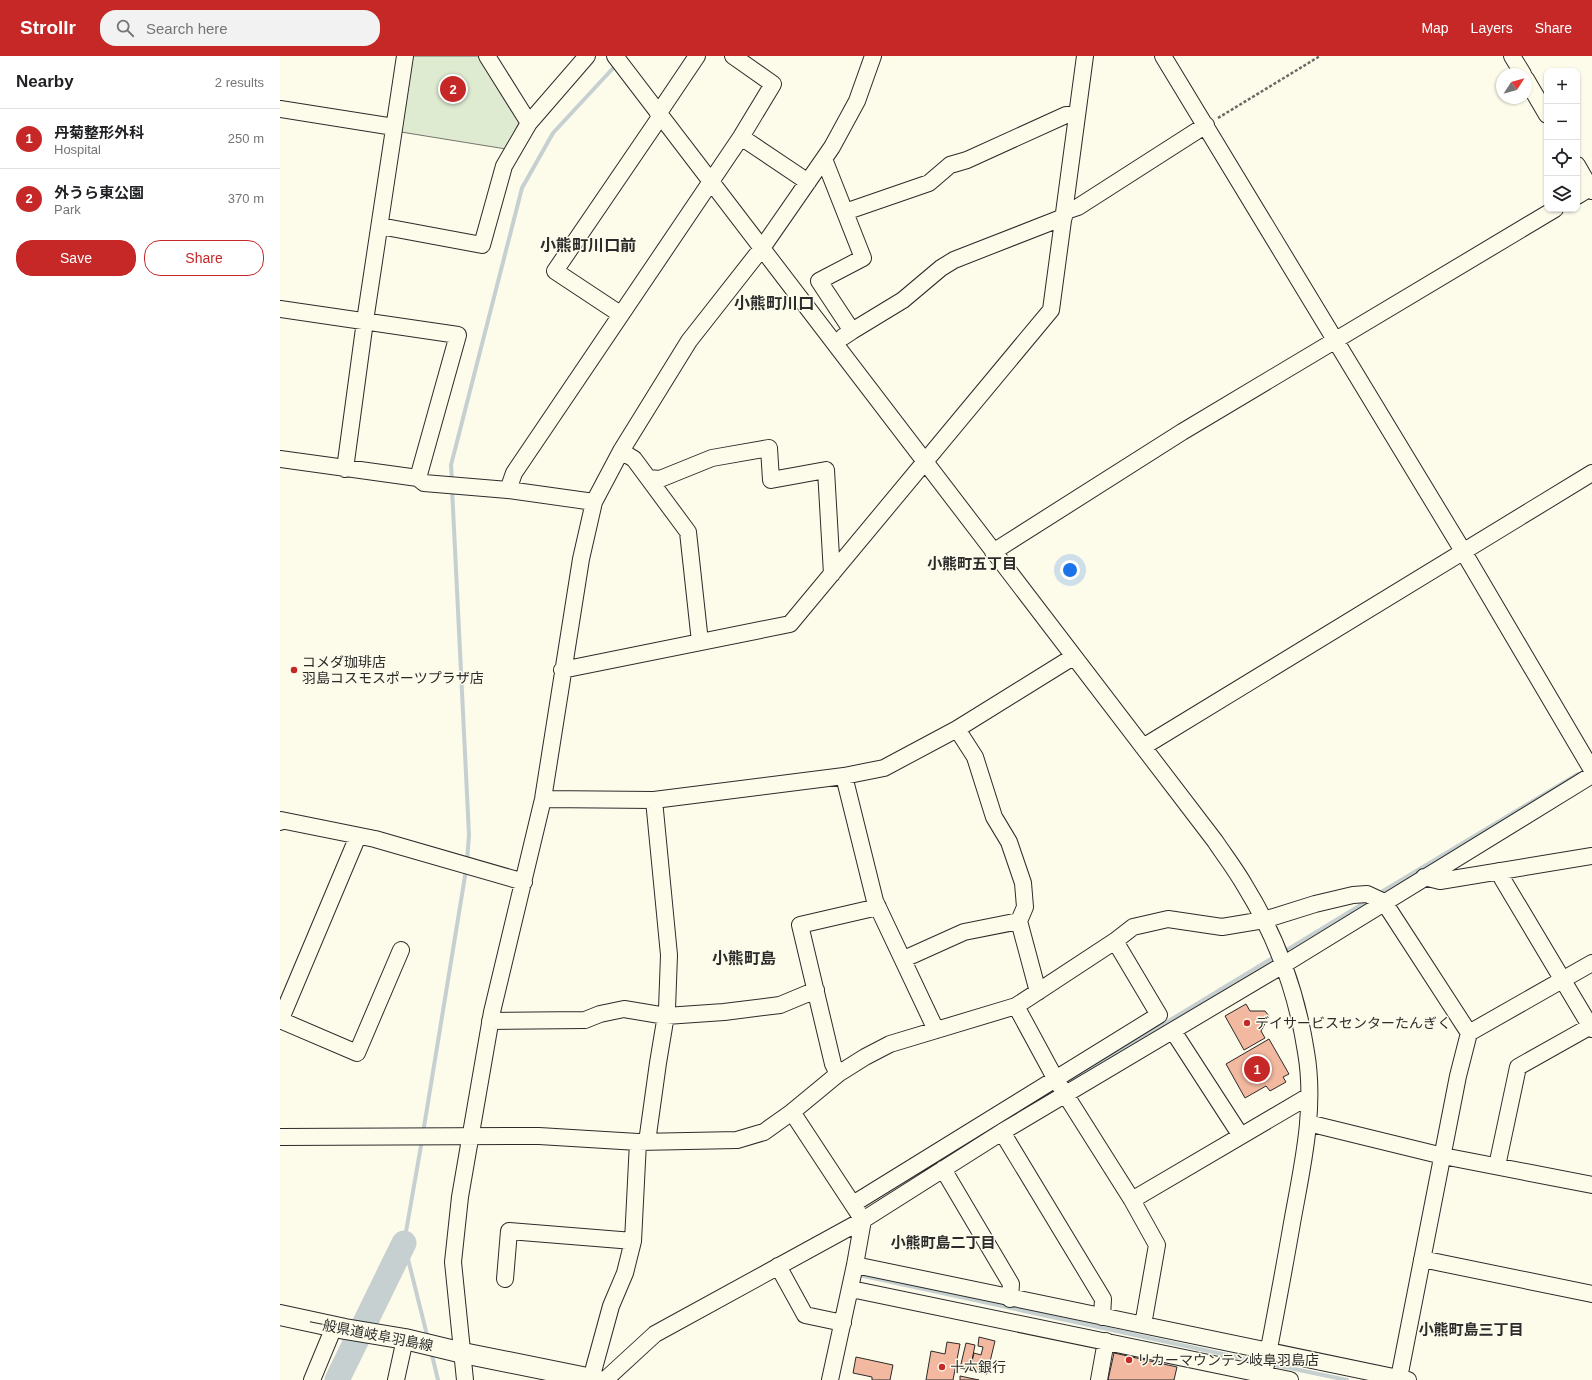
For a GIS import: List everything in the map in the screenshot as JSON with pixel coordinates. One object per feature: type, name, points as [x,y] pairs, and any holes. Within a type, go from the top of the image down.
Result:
[{"type":"main road","name":"一般県道岐阜羽島線","points":[[280,1315],[339,1328],[379,1334],[598,1380]]},
{"type":"street","points":[[345,469],[365,321],[405,56]]},
{"type":"street","points":[[487,56],[528,122]]},
{"type":"street","points":[[380,226],[482,245],[504,166],[528,122],[587,56]]},
{"type":"street","points":[[615,56],[659,116],[762,248],[924,463],[1214,841],[1245,886],[1264,920],[1283,965],[1297,1007],[1307,1053],[1309,1096],[1305,1151],[1263,1377]]},
{"type":"street","points":[[620,314],[555,271],[659,116],[697,56]]},
{"type":"street","points":[[508,490],[514,473],[709,181],[741,137],[773,84],[733,56]]},
{"type":"street","points":[[465,1380],[456,1351],[453,1262],[470,1136],[490,1021],[543,800],[580,559],[594,502],[621,451],[689,341],[762,248],[824,159],[857,101],[873,56]]},
{"type":"street","points":[[562,670],[790,624],[1051,310],[1085,56]]},
{"type":"street","points":[[1163,56],[1463,551],[1592,770]]},
{"type":"street","points":[[1512,56],[1519,68]]},
{"type":"street","points":[[1532,89],[1544,110]]},
{"type":"street","points":[[280,110],[394,128]]},
{"type":"street","points":[[845,212],[928,183],[950,165],[967,160],[1066,115],[1077,115]]},
{"type":"street","points":[[834,343],[903,300],[940,268],[954,260],[1065,214],[1206,125]]},
{"type":"street","points":[[741,137],[808,182]]},
{"type":"street","points":[[824,159],[863,258],[819,281],[852,331]]},
{"type":"street","points":[[1580,174],[1586,192]]},
{"type":"street","points":[[993,552],[1182,432],[1551,212]]},
{"type":"street","points":[[280,309],[458,334],[425,481]]},
{"type":"street","points":[[648,478],[660,479],[712,458],[768,448],[771,480],[826,470],[832,574]]},
{"type":"street","points":[[621,451],[634,459],[688,532],[700,642]]},
{"type":"street","points":[[280,459],[474,488],[508,490],[594,502]]},
{"type":"street","points":[[1143,747],[1592,473]]},
{"type":"street","points":[[543,800],[654,800],[844,776],[884,768],[957,729],[1073,657]]},
{"type":"street","points":[[957,729],[975,757],[994,817],[1009,842],[1023,883],[1025,907],[1019,921],[1038,992]]},
{"type":"street","points":[[853,1204],[962,1146],[1166,1025],[1283,965],[1592,775]]},
{"type":"street","points":[[844,776],[875,901],[904,959],[936,1030]]},
{"type":"street","points":[[598,1380],[608,1313],[625,1273],[633,1241],[643,1142],[666,1016],[669,956],[654,800]]},
{"type":"street","points":[[280,822],[281,820],[358,836],[487,870],[524,882]]},
{"type":"street","points":[[358,836],[280,1020],[357,1053],[401,950]]},
{"type":"street","points":[[1424,877],[1440,881],[1592,856]]},
{"type":"street","points":[[1497,1166],[1518,1067],[1591,1027],[1503,880],[1500,871]]},
{"type":"street","points":[[280,1137],[539,1136],[643,1142],[737,1140],[764,1132],[792,1112],[838,1074],[865,1057],[890,1044],[1016,1006],[1116,941],[1133,927],[1168,919],[1222,927],[1264,920],[1315,904],[1353,895],[1367,894],[1384,902],[1469,1033]]},
{"type":"street","points":[[838,1074],[833,1064],[800,925],[878,907]]},
{"type":"street","points":[[904,959],[964,932],[1019,921]]},
{"type":"street","points":[[1116,941],[1166,1025],[1241,1136]]},
{"type":"street","points":[[856,1265],[1010,1299],[1269,1350],[1404,1379],[1422,1259],[1458,1076],[1469,1033],[1592,963]]},
{"type":"street","points":[[490,1021],[584,1020],[600,1014],[624,1009],[666,1016],[724,1012],[780,1005],[816,990]]},
{"type":"street","points":[[1016,1006],[1061,1086],[1132,1200],[1157,1245],[1143,1325]]},
{"type":"street","points":[[598,1380],[655,1334],[863,1220],[943,1169],[962,1146],[1002,1132],[1061,1086]]},
{"type":"street","points":[[1132,1200],[1309,1096]]},
{"type":"street","points":[[792,1112],[863,1220],[856,1265],[830,1380]]},
{"type":"street","points":[[1308,1124],[1443,1156],[1592,1185]]},
{"type":"street","points":[[1002,1132],[1103,1299],[1102,1317]]},
{"type":"street","points":[[943,1169],[1011,1284],[1010,1299]]},
{"type":"street","points":[[505,1279],[509,1231],[633,1241]]},
{"type":"street","points":[[1422,1259],[1592,1294]]},
{"type":"street","points":[[778,1266],[805,1315],[843,1323]]},
{"type":"street","points":[[851,1289],[1106,1341],[1263,1377],[1290,1380]]},
{"type":"street","points":[[312,1380],[339,1328]]},
{"type":"street","points":[[396,1380],[408,1340]]},
{"type":"street","points":[[1099,1380],[1106,1341]]},
{"type":"path","points":[[1206,125],[1320,56]]},
{"type":"green space","points":[[412,56],[479,56],[520,121],[506,149],[401,132]]},
{"type":"building","name":"デイサービスセンターたんぎく","points":[[1246,1004],[1250,1011],[1265,1011],[1269,1016],[1261,1031],[1265,1038],[1244,1050],[1225,1016]]},
{"type":"building","points":[[1269,1039],[1289,1074],[1283,1077],[1286,1082],[1270,1091],[1266,1086],[1245,1098],[1226,1064]]},
{"type":"building","points":[[979,1337],[995,1341],[987,1374],[970,1370],[974,1353],[981,1355],[983,1347],[978,1346]]},
{"type":"building","name":"十六銀行","points":[[947,1342],[960,1344],[953,1380],[926,1380],[931,1351],[945,1354]]},
{"type":"building","points":[[966,1343],[975,1345],[970,1370],[960,1368]]},
{"type":"building","name":"リカーマウンテン岐阜羽島店","points":[[1114,1353],[1177,1367],[1174,1380],[1108,1380]]},
{"type":"building","points":[[856,1357],[893,1365],[890,1380],[872,1380],[872,1377],[853,1373]]},
{"type":"building","points":[[960,1376],[979,1380],[960,1380]]},
{"type":"waterway","points":[[452,481],[451,465],[522,188],[553,133],[616,65]]},
{"type":"waterway","points":[[452,488],[469,835],[467,861]]},
{"type":"waterway","points":[[1378,894],[1578,774]]},
{"type":"waterway","points":[[423,1133],[466,870]]},
{"type":"waterway","points":[[1282,953],[1369,900]]},
{"type":"waterway","points":[[1063,1085],[1276,956]]},
{"type":"waterway","points":[[954,1151],[1057,1089]]},
{"type":"waterway","points":[[422,1140],[404,1243],[428,1339]]},
{"type":"waterway","points":[[337,1380],[404,1243]]},
{"type":"waterway","points":[[859,1275],[1264,1363]]},
{"type":"waterway","points":[[431,1351],[438,1380]]},
{"type":"waterway","points":[[1270,1364],[1347,1380]]},
{"type":"place","name":"外うら東公園","points":[[453,89]]},
{"type":"place","name":"コメダ珈琲店 羽島コスモスポーツプラザ店","points":[[294,670]]},
{"type":"place","name":"デイサービスセンターたんぎく","points":[[1247,1023]]},
{"type":"place","name":"丹菊整形外科","points":[[1257,1069]]},
{"type":"place","name":"リカーマウンテン岐阜羽島店","points":[[1129,1360]]},
{"type":"place","name":"十六銀行","points":[[942,1367]]},
{"type":"district","name":"小熊町川口前","points":[[588,245]]},
{"type":"district","name":"小熊町川口","points":[[774,303]]},
{"type":"district","name":"小熊町五丁目","points":[[972,563]]},
{"type":"district","name":"小熊町島","points":[[744,958]]},
{"type":"district","name":"小熊町島二丁目","points":[[943,1242]]},
{"type":"district","name":"小熊町島三丁目","points":[[1471,1329]]}]
